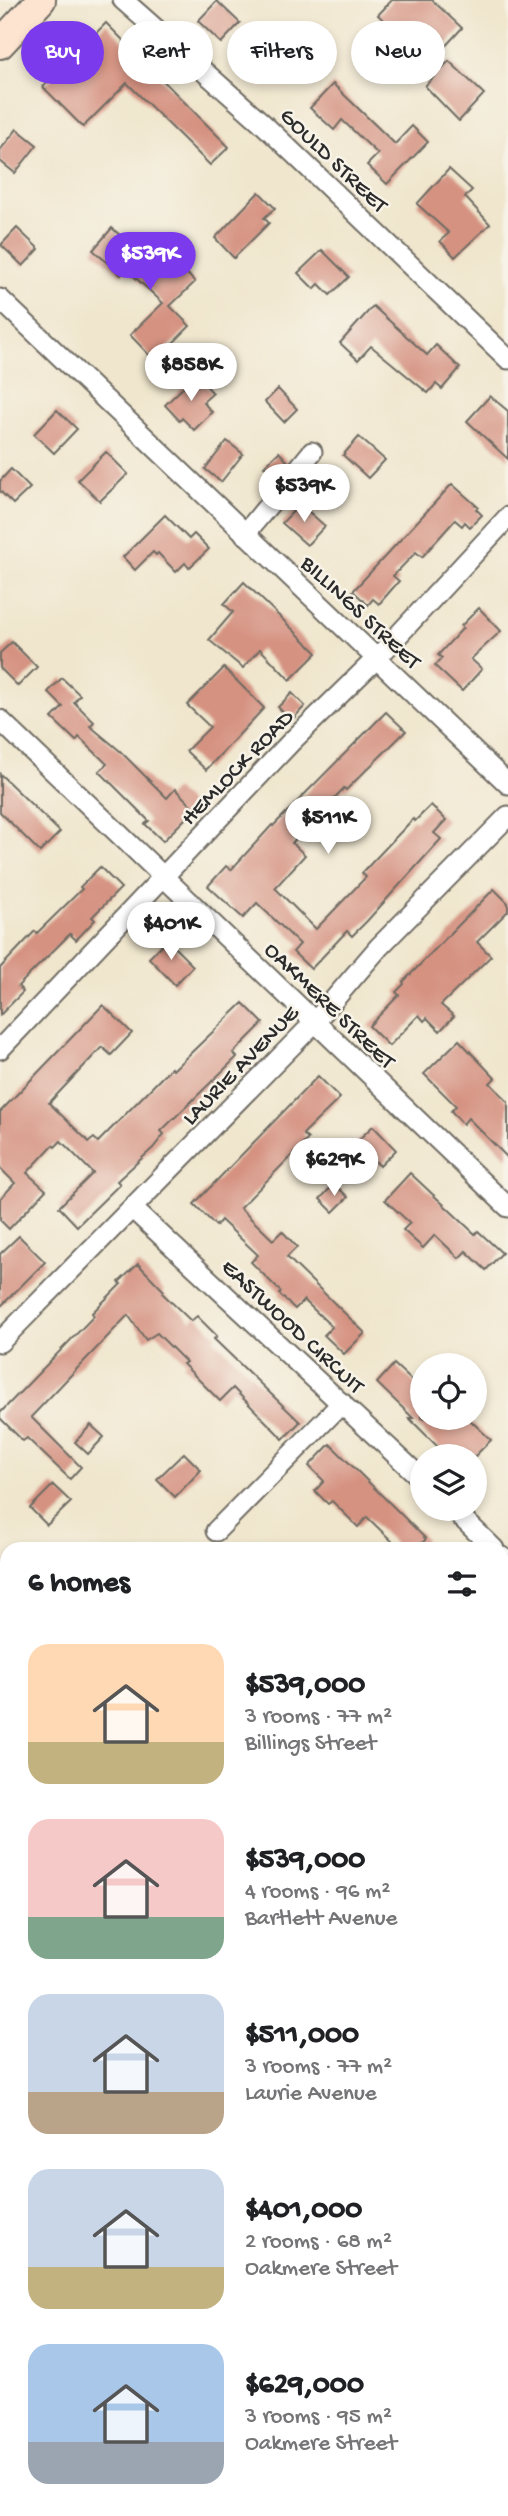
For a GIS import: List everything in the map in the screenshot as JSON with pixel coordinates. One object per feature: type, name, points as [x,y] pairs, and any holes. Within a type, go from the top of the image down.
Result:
[{"type":"main road","points":[[0,44],[41,0]]},
{"type":"street","name":"GOULD STREET","points":[[123,0],[261,122],[508,359]]},
{"type":"street","name":"BILLINGS STREET","points":[[0,299],[508,784]]},
{"type":"street","points":[[245,534],[312,452]]},
{"type":"street","name":"HEMLOCK ROAD","points":[[0,1049],[291,743],[377,658],[508,517]]},
{"type":"street","name":"OAKMERE STREET","points":[[0,720],[508,1207]]},
{"type":"street","name":"LAURIE AVENUE","points":[[0,1342],[314,1023],[379,947],[508,816]]},
{"type":"street","name":"EASTWOOD CIRCUIT","points":[[132,1208],[410,1468]]},
{"type":"street","points":[[216,1531],[342,1403]]},
{"type":"street","points":[[465,1521],[487,1542]]},
{"type":"building","points":[[392,0],[432,0],[462,28],[445,47],[445,21],[384,21],[378,15]]},
{"type":"building","points":[[217,1],[238,21],[227,21],[227,37],[221,43],[213,35],[213,21],[198,21]]},
{"type":"building","points":[[106,23],[118,35],[118,84],[126,84],[83,127],[43,87],[46,84],[104,84]]},
{"type":"building","points":[[449,61],[484,94],[459,121],[425,86],[445,84],[445,65]]},
{"type":"building","points":[[128,84],[167,84],[229,147],[210,165]]},
{"type":"building","points":[[333,84],[395,144],[412,126],[428,142],[387,184],[367,165],[378,154],[342,120],[334,130],[310,108]]},
{"type":"building","points":[[17,129],[37,145],[15,173],[0,161],[0,150]]},
{"type":"building","points":[[449,169],[472,190],[465,197],[490,224],[455,257],[440,241],[449,233],[417,204]]},
{"type":"building","points":[[259,192],[275,208],[264,218],[269,223],[234,258],[215,238]]},
{"type":"building","points":[[17,228],[39,249],[23,266],[1,245]]},
{"type":"building","points":[[112,228],[143,256],[148,251],[172,272],[179,265],[195,282],[170,306],[190,326],[155,361],[130,335],[163,303],[126,269],[121,275],[93,250]]},
{"type":"building","points":[[322,250],[349,277],[330,295],[319,284],[314,289],[298,273]]},
{"type":"building","points":[[373,306],[427,355],[436,345],[460,368],[442,389],[436,384],[428,393],[371,346],[358,360],[340,343]]},
{"type":"building","points":[[196,375],[213,393],[203,402],[212,412],[194,430],[182,418],[180,421],[165,405]]},
{"type":"building","points":[[278,389],[297,409],[284,422],[265,402]]},
{"type":"building","points":[[490,396],[508,411],[508,459],[467,421]]},
{"type":"building","points":[[57,410],[77,429],[54,453],[34,434]]},
{"type":"building","points":[[359,437],[385,460],[368,478],[343,455]]},
{"type":"building","points":[[227,441],[243,454],[221,482],[205,469]]},
{"type":"building","points":[[106,452],[128,474],[100,501],[78,480]]},
{"type":"building","points":[[279,452],[288,462],[275,478],[264,466]]},
{"type":"building","points":[[11,469],[30,488],[13,504],[0,491],[0,481]]},
{"type":"building","points":[[452,484],[478,507],[476,509],[482,515],[470,527],[465,522],[462,526],[455,520],[422,557],[416,552],[393,576],[399,581],[379,604],[373,599],[368,605],[353,591]]},
{"type":"building","points":[[300,504],[325,526],[307,545],[282,523]]},
{"type":"building","points":[[165,515],[189,539],[194,534],[209,549],[189,568],[185,563],[176,572],[158,553],[156,555],[153,552],[135,570],[123,557]]},
{"type":"building","points":[[244,582],[317,653],[290,680],[260,649],[243,668],[209,640],[233,612],[224,604]]},
{"type":"building","points":[[479,608],[501,631],[471,659],[482,669],[462,691],[435,666],[442,658],[438,655]]},
{"type":"building","points":[[12,642],[37,667],[18,686],[0,668],[0,653]]},
{"type":"building","points":[[224,668],[264,708],[206,770],[186,751],[210,727],[187,705]]},
{"type":"building","points":[[62,678],[80,695],[74,702],[94,722],[90,726],[120,751],[167,798],[175,789],[195,809],[163,841],[145,824],[149,821],[99,771],[107,764],[79,737],[76,741],[52,718],[63,707],[48,692]]},
{"type":"building","points":[[292,693],[305,706],[291,721],[278,707]]},
{"type":"building","points":[[386,712],[406,731],[346,790],[344,788],[292,843],[305,855],[275,888],[316,929],[366,877],[362,873],[413,819],[415,821],[431,805],[446,820],[434,833],[441,839],[352,936],[347,931],[311,969],[293,952],[300,944],[257,903],[243,918],[208,886],[226,866],[231,870],[272,825]]},
{"type":"building","points":[[0,774],[60,832],[40,852],[0,812]]},
{"type":"building","points":[[100,867],[121,888],[92,917],[95,920],[76,940],[70,934],[18,986],[23,992],[0,1015],[0,968],[35,931],[37,933],[82,889],[80,887]]},
{"type":"building","points":[[494,889],[508,903],[508,911],[477,942],[491,956],[441,1005],[454,1016],[440,1031],[427,1018],[424,1021],[419,1015],[389,1046],[369,1026],[399,995],[396,992],[403,982]]},
{"type":"building","points":[[167,940],[193,966],[175,985],[149,958]]},
{"type":"building","points":[[243,1003],[263,1023],[233,1053],[237,1057],[161,1131],[164,1134],[153,1148],[117,1181],[120,1184],[77,1226],[59,1207],[93,1173],[61,1141],[55,1147],[53,1145],[27,1173],[46,1190],[9,1229],[0,1220],[0,1199],[15,1183],[0,1168],[0,1112],[103,1005],[132,1033],[111,1055],[102,1047],[49,1103],[89,1142],[94,1138],[98,1142],[171,1068],[173,1070]]},
{"type":"building","points":[[459,1040],[495,1078],[490,1083],[508,1102],[508,1158],[468,1118],[463,1124],[451,1111],[456,1106],[424,1074]]},
{"type":"building","points":[[318,1076],[340,1098],[303,1134],[308,1139],[240,1208],[273,1240],[282,1231],[297,1247],[287,1257],[365,1333],[344,1354],[324,1335],[332,1327],[304,1300],[295,1309],[251,1262],[258,1255],[221,1220],[216,1226],[194,1204]]},
{"type":"building","points":[[373,1126],[396,1150],[380,1166],[356,1142]]},
{"type":"building","points":[[410,1173],[475,1234],[478,1231],[502,1253],[486,1270],[466,1251],[459,1258],[435,1235],[423,1248],[403,1230],[410,1223],[385,1200]]},
{"type":"building","points":[[334,1184],[348,1197],[333,1212],[320,1199]]},
{"type":"building","points":[[19,1236],[45,1262],[0,1307],[0,1254]]},
{"type":"building","points":[[138,1264],[164,1291],[162,1293],[191,1321],[197,1316],[217,1336],[214,1339],[300,1422],[283,1439],[233,1388],[220,1401],[157,1333],[146,1340],[128,1315],[31,1417],[81,1467],[70,1479],[27,1438],[23,1441],[0,1418],[0,1413],[94,1316],[92,1313]]},
{"type":"building","points":[[394,1364],[410,1379],[410,1415],[377,1383]]},
{"type":"building","points":[[91,1425],[104,1437],[88,1454],[75,1442]]},
{"type":"building","points":[[421,1430],[481,1430],[491,1440],[487,1444],[435,1444]]},
{"type":"building","points":[[330,1444],[426,1539],[423,1542],[393,1542],[367,1517],[358,1527],[332,1501],[328,1504],[315,1491],[324,1481],[309,1466]]},
{"type":"building","points":[[184,1453],[201,1470],[175,1497],[157,1479]]},
{"type":"building","points":[[53,1485],[71,1502],[47,1525],[30,1508]]}]
